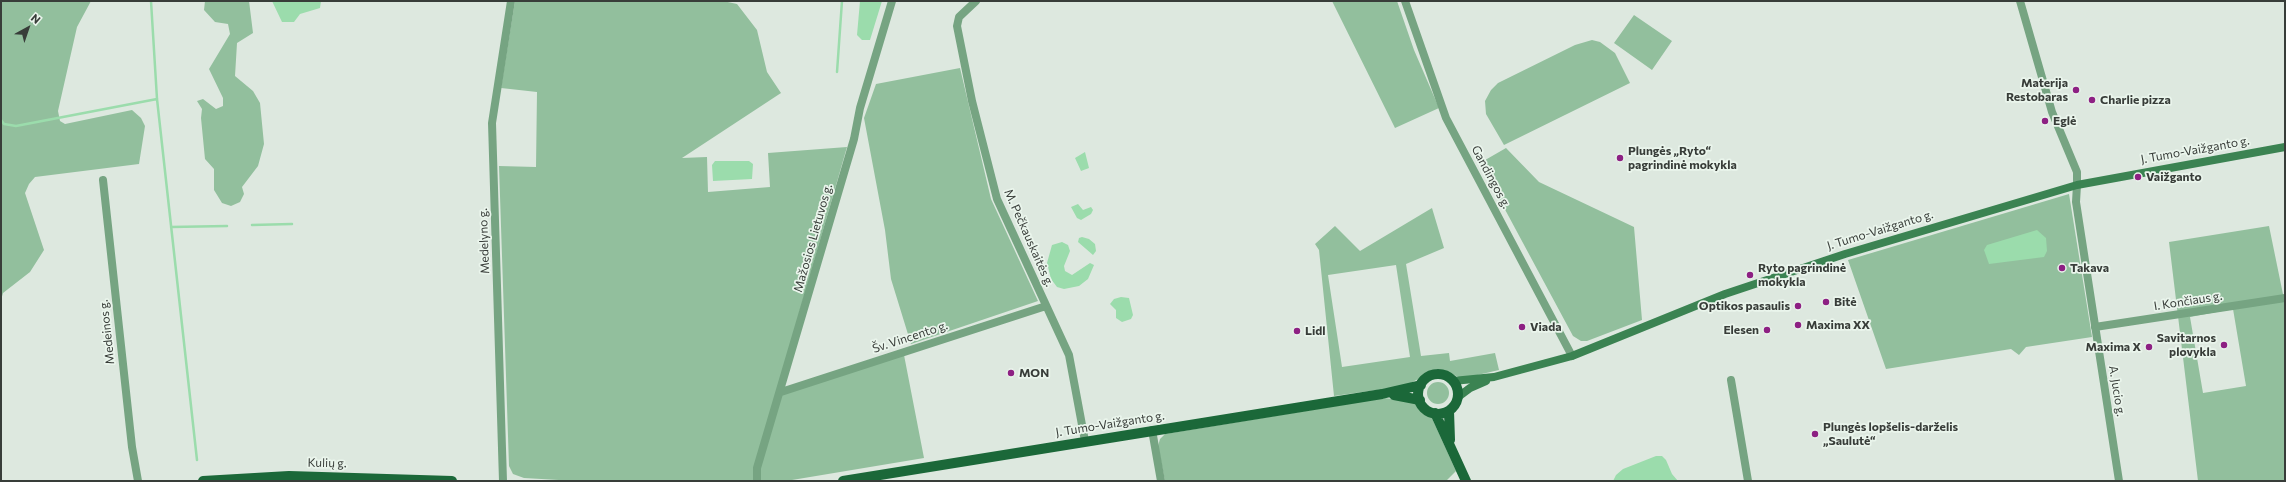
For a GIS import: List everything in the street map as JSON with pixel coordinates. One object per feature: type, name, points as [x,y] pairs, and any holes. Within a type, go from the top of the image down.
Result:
[{"type":"main road","name":"J. Tumo-Vaižganto g.","points":[[1454,381],[1494,377],[1572,356],[1725,294],[1845,254],[2077,185],[2285,147]]},
{"type":"main road","points":[[1435,374],[1442,374],[1454,381],[1458,397],[1455,405],[1449,411],[1435,413],[1426,409],[1420,400],[1421,385],[1428,377],[1435,374]]},
{"type":"main road","name":"J. Tumo-Vaižganto g.","points":[[1458,397],[1470,388],[1494,377]]},
{"type":"main road","name":"J. Tumo-Vaižganto g.","points":[[843,481],[1382,394],[1421,385]]},
{"type":"main road","name":"J. Tumo-Vaižganto g.","points":[[1382,394],[1420,400]]},
{"type":"main road","points":[[1449,411],[1450,444]]},
{"type":"main road","points":[[1435,413],[1466,481]]},
{"type":"main road","name":"Kulių g.","points":[[203,481],[302,476],[452,481]]},
{"type":"street","name":"Medelyno g.","points":[[503,481],[492,123],[511,1]]},
{"type":"street","name":"Mažosios Lietuvos g.","points":[[757,481],[757,468],[781,392],[892,1]]},
{"type":"street","name":"M. Pečkauskaitės g.","points":[[976,1],[959,17],[957,26],[972,101],[997,199],[1070,355],[1085,441]]},
{"type":"street","name":"Gandingos g.","points":[[1405,1],[1446,118],[1572,356]]},
{"type":"street","name":"A. Jucio g.","points":[[2020,1],[2052,112],[2077,172],[2076,202],[2119,481]]},
{"type":"street","name":"Medeinos g.","points":[[103,180],[132,447],[138,481]]},
{"type":"street","name":"I. Končiaus g.","points":[[2095,327],[2285,298]]},
{"type":"street","name":"Šv. Vincento g.","points":[[781,392],[1046,306]]},
{"type":"street","points":[[1731,380],[1748,481]]},
{"type":"street","points":[[1152,430],[1160,481]]},
{"type":"shaded area","points":[[1,1],[91,1],[77,27],[58,111],[60,121],[65,124],[132,110],[141,118],[145,126],[139,164],[35,177],[29,184],[25,193],[44,250],[30,272],[3,293],[1,300]]},
{"type":"shaded area","points":[[205,1],[249,1],[253,33],[237,43],[235,76],[253,91],[260,103],[264,144],[258,166],[242,187],[244,194],[240,202],[231,206],[222,203],[214,190],[214,169],[205,159],[201,118],[202,109],[197,101],[203,99],[216,109],[223,106],[223,98],[209,69],[230,34],[228,24],[215,22],[204,10]]},
{"type":"shaded area","points":[[272,1],[321,1],[320,8],[300,14],[294,22],[282,22]]},
{"type":"shaded area","points":[[515,1],[723,1],[737,4],[757,30],[767,72],[781,93],[682,158],[707,157],[708,192],[770,187],[768,153],[847,147],[775,397],[904,355],[924,458],[786,481],[576,481],[524,478],[513,474],[509,466],[499,166],[536,167],[537,92],[501,88]]},
{"type":"shaded area","points":[[860,1],[882,1],[870,40],[862,40],[857,35]]},
{"type":"shaded area","points":[[1332,1],[1397,1],[1414,50],[1439,108],[1395,128]]},
{"type":"shaded area","points":[[1634,15],[1672,41],[1652,70],[1614,43]]},
{"type":"shaded area","points":[[1592,40],[1600,42],[1615,53],[1630,83],[1504,145],[1486,114],[1485,101],[1491,90],[1498,83],[1575,45]]},
{"type":"shaded area","points":[[960,68],[991,199],[1038,301],[911,344],[891,279],[885,230],[864,118],[876,84]]},
{"type":"shaded area","points":[[1506,148],[1539,182],[1634,227],[1642,320],[1587,341],[1581,341],[1573,336],[1480,163]]},
{"type":"shaded area","points":[[1085,152],[1089,168],[1081,171],[1075,158]]},
{"type":"shaded area","points":[[715,161],[749,161],[753,164],[752,179],[713,181],[712,165]]},
{"type":"shaded area","points":[[2069,194],[2092,337],[2026,347],[2019,355],[2011,349],[1886,369],[1848,260]]},
{"type":"shaded area","points":[[1078,204],[1083,210],[1091,207],[1093,210],[1091,214],[1081,220],[1077,218],[1071,207]]},
{"type":"shaded area","points":[[1432,208],[1444,248],[1406,264],[1421,356],[1449,353],[1450,361],[1495,353],[1499,370],[1469,377],[1459,377],[1437,369],[1405,386],[1334,396],[1319,250],[1315,244],[1335,226],[1360,251]],"holes":[[[1396,265],[1410,357],[1342,367],[1328,275]]]},
{"type":"shaded area","points":[[2269,226],[2285,304],[2285,481],[2198,481],[2169,242]],"holes":[[[2233,309],[2246,386],[2203,393],[2190,317]]]},
{"type":"shaded area","points":[[2037,230],[2046,238],[2047,251],[2044,257],[1989,264],[1984,250],[1987,245]]},
{"type":"shaded area","points":[[1082,237],[1089,239],[1095,244],[1096,251],[1093,255],[1078,242],[1079,238]]},
{"type":"shaded area","points":[[1062,242],[1068,245],[1070,251],[1064,266],[1065,271],[1072,275],[1090,263],[1094,265],[1088,279],[1079,286],[1064,289],[1057,287],[1051,279],[1047,263],[1052,245]]},
{"type":"shaded area","points":[[1121,297],[1129,298],[1133,315],[1131,319],[1122,322],[1116,318],[1116,310],[1110,304],[1114,299]]},
{"type":"shaded area","points":[[1438,382],[1446,385],[1449,393],[1446,401],[1438,404],[1430,401],[1427,393],[1430,385]]},
{"type":"shaded area","points":[[1384,398],[1413,401],[1431,416],[1456,471],[1446,481],[1165,481],[1158,446],[1160,439],[1165,434]]},
{"type":"shaded area","points":[[1656,456],[1662,456],[1666,460],[1672,474],[1678,481],[1613,481],[1616,475],[1623,469]]},
{"type":"waterway","points":[[151,1],[157,99],[197,460]]},
{"type":"waterway","points":[[837,72],[842,1]]},
{"type":"waterway","points":[[1,120],[4,124],[16,126],[157,99]]},
{"type":"waterway","points":[[252,225],[292,224]]},
{"type":"waterway","points":[[171,227],[227,226]]},
{"type":"place","name":"Materija Restobaras","points":[[2076,90]]},
{"type":"place","name":"Charlie pizza","points":[[2092,100]]},
{"type":"place","name":"Eglė","points":[[2045,121]]},
{"type":"place","name":"Plungės „Ryto“ pagrindinė mokykla","points":[[1620,158]]},
{"type":"place","name":"Vaižganto","points":[[2138,177]]},
{"type":"place","name":"Takava","points":[[2062,268]]},
{"type":"place","name":"Ryto pagrindinė mokykla","points":[[1750,275]]},
{"type":"place","name":"Bitė","points":[[1826,302]]},
{"type":"place","name":"Optikos pasaulis","points":[[1798,306]]},
{"type":"place","name":"Maxima XX","points":[[1798,325]]},
{"type":"place","name":"Viada","points":[[1522,327]]},
{"type":"place","name":"Elesen","points":[[1767,330]]},
{"type":"place","name":"Lidl","points":[[1297,331]]},
{"type":"place","name":"Savitarnos plovykla","points":[[2224,345]]},
{"type":"place","name":"Maxima X","points":[[2149,347]]},
{"type":"place","name":"MON","points":[[1011,373]]},
{"type":"place","name":"Plungės lopšelis-darželis „Saulutė“","points":[[1815,434]]}]
